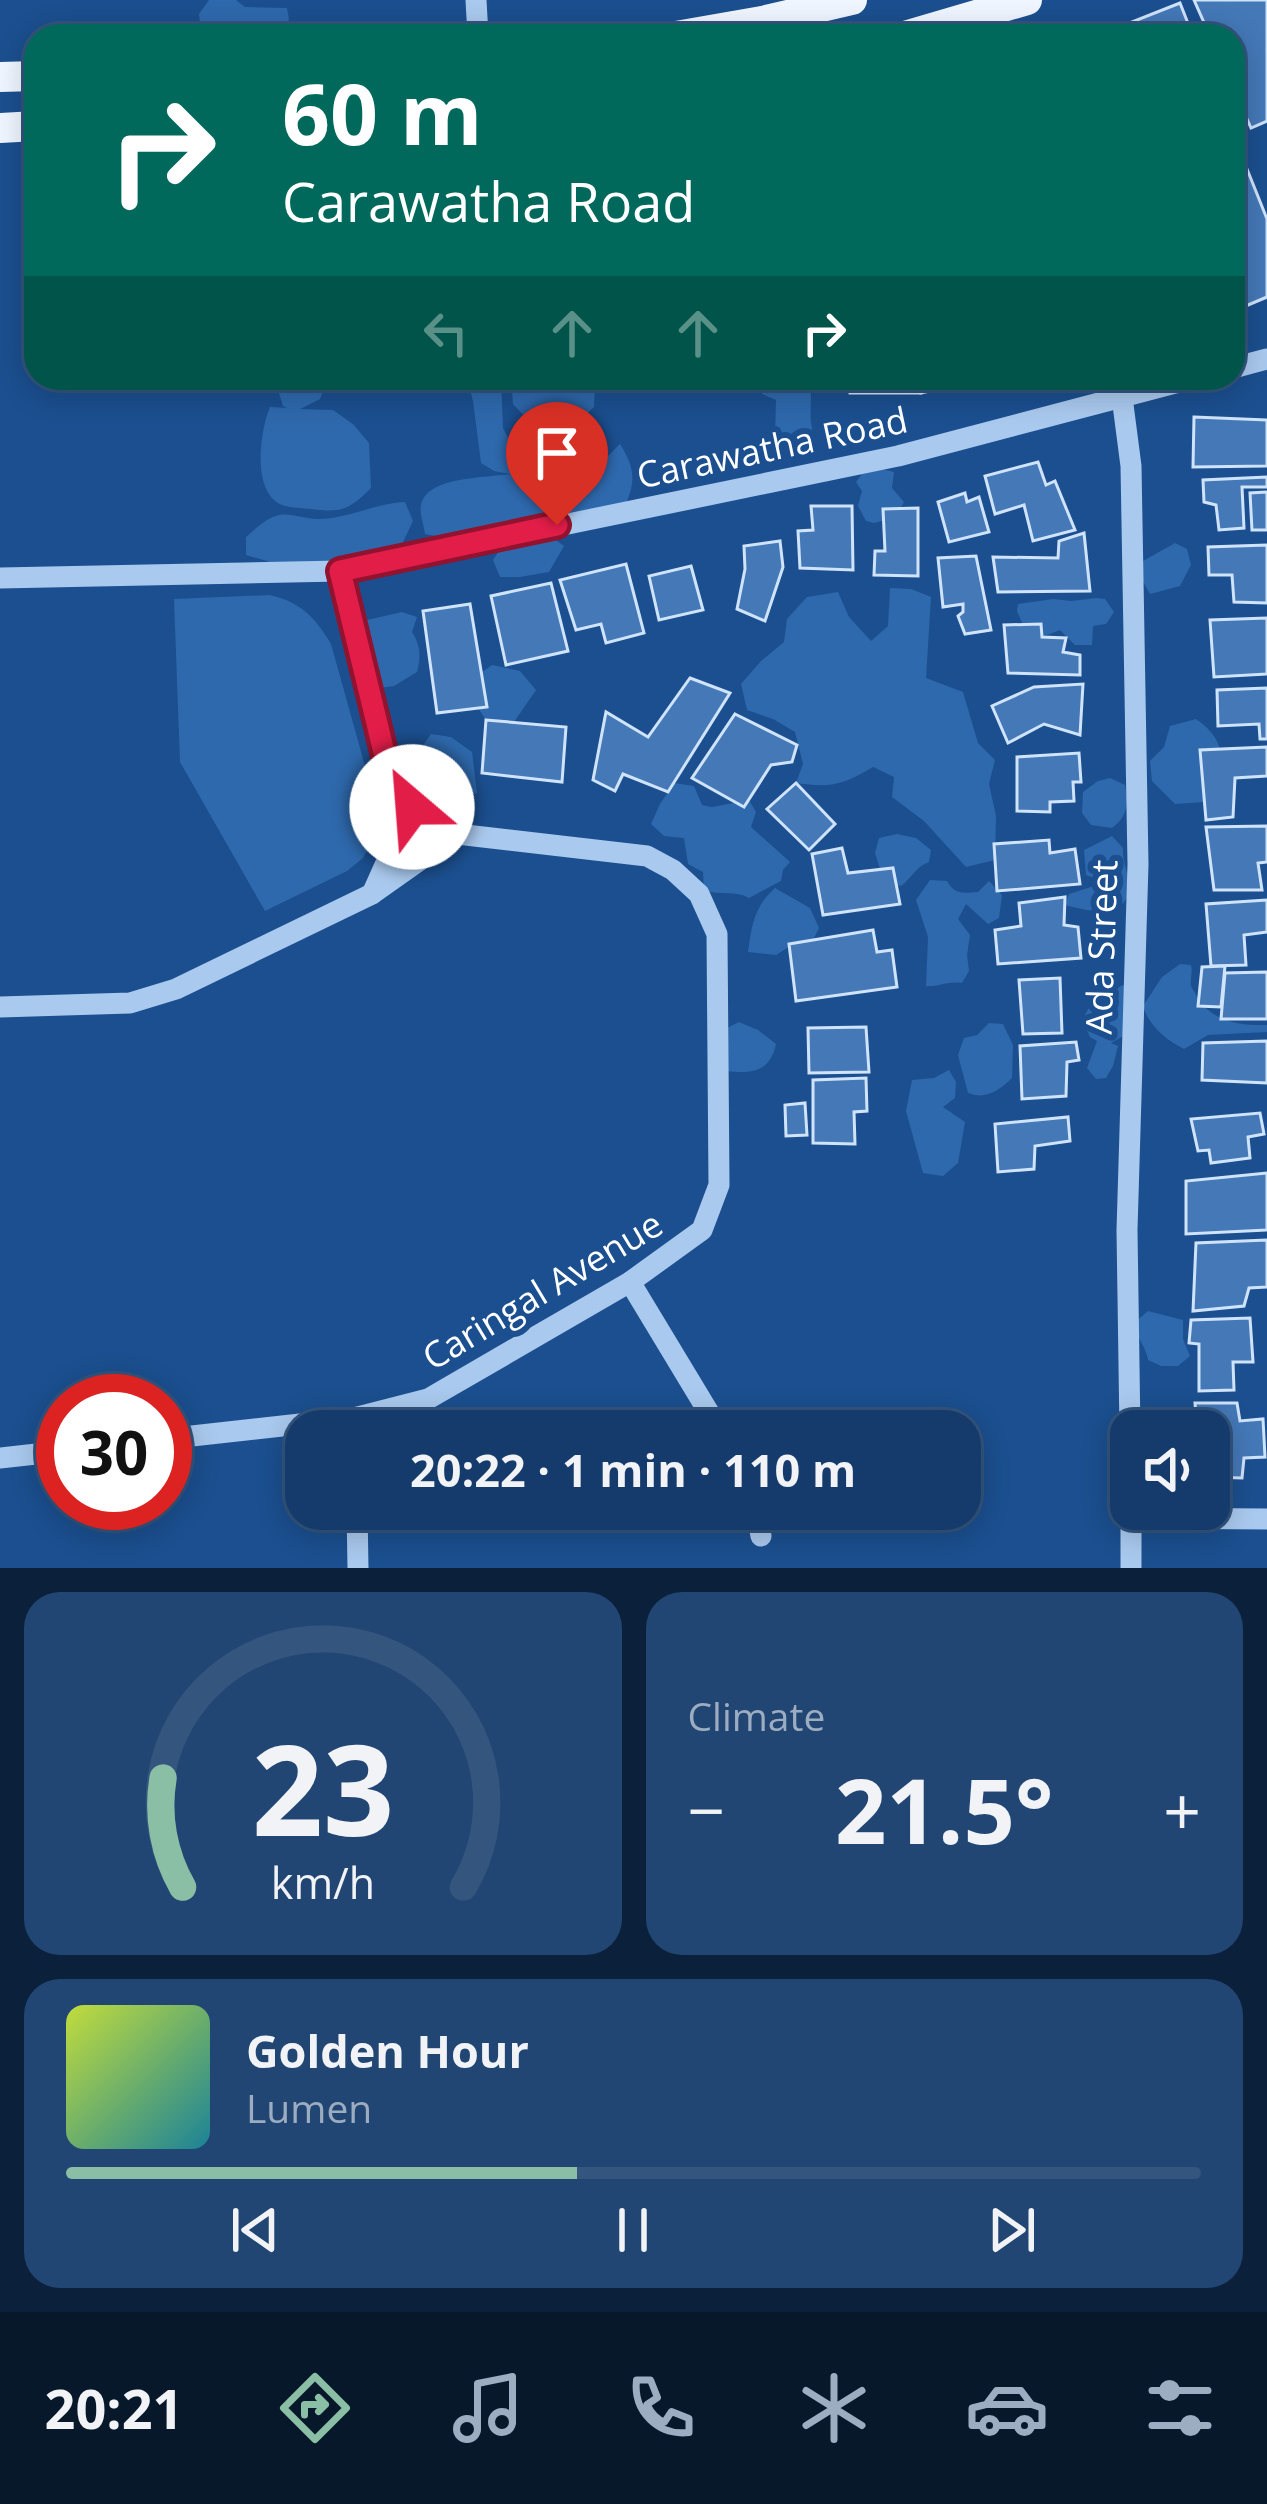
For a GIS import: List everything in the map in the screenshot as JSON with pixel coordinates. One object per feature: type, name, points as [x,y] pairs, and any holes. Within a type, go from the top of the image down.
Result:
[{"type":"main road","points":[[750,24],[853,0]]},
{"type":"main road","points":[[949,24],[1028,0]]},
{"type":"street","name":"Carawatha Road","points":[[0,578],[340,571],[898,456],[1149,390]]},
{"type":"street","name":"Ada Street","points":[[1123,397],[1131,466],[1138,864],[1127,1230],[1130,1410]]},
{"type":"street","points":[[340,571],[391,781],[412,807],[372,894]]},
{"type":"street","name":"Caringal Avenue","points":[[397,1410],[428,1399],[630,1282],[702,1230],[718,1185],[717,934],[698,894],[673,870],[647,856],[457,834],[431,823],[412,807]]},
{"type":"street","points":[[0,1007],[130,1003],[176,989],[372,894],[457,834]]},
{"type":"street","points":[[630,1282],[707,1410]]},
{"type":"street","name":"Caringal Avenue","points":[[192,1437],[285,1430]]},
{"type":"street","points":[[0,1458],[36,1454]]},
{"type":"street","points":[[1230,1516],[1267,1519]]},
{"type":"street","points":[[357,1530],[358,1568]]},
{"type":"street","points":[[759,1530],[760,1536]]},
{"type":"street","name":"Ada Street","points":[[1131,1530],[1131,1568]]},
{"type":"shaded area","points":[[209,0],[236,0],[245,7],[287,8],[289,19],[287,24],[200,24],[199,14]]},
{"type":"shaded area","points":[[278,390],[323,390],[320,399],[300,409],[333,410],[353,424],[369,443],[371,488],[350,505],[330,511],[289,507],[272,498],[262,475],[261,445],[270,407],[287,408]]},
{"type":"shaded area","points":[[470,390],[501,390],[503,428],[521,463],[515,474],[544,470],[569,446],[592,451],[604,460],[620,444],[632,477],[623,511],[532,516],[456,540],[425,534],[421,505],[434,488],[510,474],[481,463]]},
{"type":"shaded area","points":[[512,390],[595,390],[594,407],[575,425],[551,417],[527,419],[513,404]]},
{"type":"shaded area","points":[[762,390],[811,390],[814,436],[791,450],[775,437],[776,400]]},
{"type":"shaded area","points":[[878,468],[894,472],[892,488],[904,502],[896,517],[874,523],[866,521],[858,506],[862,491],[856,482]]},
{"type":"shaded area","points":[[405,502],[413,521],[384,570],[289,574],[246,555],[246,537],[274,516],[329,518]]},
{"type":"shaded area","points":[[549,535],[564,546],[549,572],[500,577],[493,560],[503,545]]},
{"type":"shaded area","points":[[1175,543],[1187,549],[1191,565],[1180,586],[1150,594],[1140,576],[1143,561]]},
{"type":"shaded area","points":[[890,588],[931,597],[926,678],[963,692],[978,743],[995,760],[989,784],[996,816],[995,860],[966,867],[924,821],[892,797],[894,777],[873,767],[836,784],[796,783],[803,764],[795,732],[747,710],[741,684],[784,642],[787,619],[807,597],[838,592],[849,617],[871,641],[888,626]]},
{"type":"shaded area","points":[[270,595],[306,612],[331,644],[377,809],[372,841],[363,858],[347,871],[265,911],[180,762],[174,599]]},
{"type":"shaded area","points":[[1105,599],[1114,612],[1106,624],[1093,626],[1092,645],[1075,645],[1060,630],[1042,637],[1023,625],[1017,611],[1018,604]]},
{"type":"shaded area","points":[[402,612],[417,617],[412,632],[419,652],[417,672],[394,686],[379,688],[362,656],[363,631],[367,620]]},
{"type":"shaded area","points":[[492,665],[520,671],[536,690],[514,722],[486,720],[478,708],[481,673]]},
{"type":"shaded area","points":[[1196,719],[1215,737],[1220,768],[1204,802],[1175,804],[1152,781],[1150,761],[1164,747],[1170,726]]},
{"type":"shaded area","points":[[431,734],[451,737],[472,752],[477,793],[463,797],[429,782],[416,755]]},
{"type":"shaded area","points":[[1110,778],[1125,785],[1124,814],[1112,828],[1091,825],[1082,813],[1083,792]]},
{"type":"shaded area","points":[[674,783],[694,786],[702,805],[749,800],[756,812],[751,827],[790,862],[781,881],[749,898],[704,890],[703,872],[688,864],[684,838],[664,836],[651,824]]},
{"type":"shaded area","points":[[897,834],[916,838],[931,850],[929,862],[901,886],[884,882],[875,853],[879,838]]},
{"type":"shaded area","points":[[1112,836],[1123,848],[1127,898],[1104,911],[1065,905],[1069,894],[1097,885],[1097,879],[1086,875],[1084,850]]},
{"type":"shaded area","points":[[930,880],[947,881],[964,893],[978,892],[989,881],[1002,895],[999,918],[988,924],[966,904],[958,919],[970,935],[969,971],[962,983],[926,986],[928,937],[916,900]]},
{"type":"shaded area","points":[[775,888],[810,908],[819,928],[813,940],[795,943],[776,955],[748,952],[755,917]]},
{"type":"shaded area","points":[[1180,964],[1191,965],[1191,986],[1209,1011],[1236,1023],[1267,1025],[1267,1032],[1208,1035],[1184,1049],[1165,1037],[1143,1006],[1162,977]]},
{"type":"shaded area","points":[[1123,985],[1142,997],[1125,1035],[1111,1043],[1118,1046],[1113,1066],[1106,1078],[1096,1079],[1087,1068],[1097,1041],[1082,1020],[1093,1001]]},
{"type":"shaded area","points":[[739,1022],[776,1044],[759,1069],[727,1071],[723,1030]]},
{"type":"shaded area","points":[[989,1023],[1003,1024],[1013,1045],[1012,1078],[991,1093],[974,1095],[968,1093],[958,1055],[964,1038],[977,1035]]},
{"type":"shaded area","points":[[949,1070],[956,1082],[955,1098],[943,1107],[965,1122],[958,1163],[943,1176],[923,1173],[906,1111],[912,1080],[934,1078]]},
{"type":"shaded area","points":[[1148,1311],[1183,1320],[1183,1339],[1190,1356],[1178,1366],[1148,1360],[1134,1323]]},
{"type":"building","points":[[1194,0],[1267,0],[1267,121],[1251,128],[1245,114],[1245,24],[1205,24]]},
{"type":"building","points":[[1180,3],[1188,24],[1127,24]]},
{"type":"building","points":[[1245,164],[1267,219],[1267,297],[1245,306]]},
{"type":"building","points":[[850,390],[921,390],[921,393]]},
{"type":"building","points":[[1194,417],[1267,420],[1267,466],[1193,467]]},
{"type":"building","points":[[1038,462],[1046,485],[1055,481],[1075,530],[1033,541],[1024,505],[995,514],[985,476]]},
{"type":"building","points":[[1267,477],[1267,487],[1242,487],[1244,528],[1219,530],[1216,505],[1204,502],[1203,480]]},
{"type":"building","points":[[1267,492],[1267,530],[1252,530],[1250,493]]},
{"type":"building","points":[[965,493],[967,502],[979,497],[989,532],[949,542],[938,502]]},
{"type":"building","points":[[811,506],[852,506],[853,570],[800,568],[798,531],[813,530]]},
{"type":"building","points":[[918,508],[918,576],[874,575],[875,551],[885,551],[883,509]]},
{"type":"building","points":[[1084,533],[1090,591],[998,592],[993,557],[1058,558],[1059,541]]},
{"type":"building","points":[[780,541],[783,567],[765,621],[737,609],[744,546]]},
{"type":"building","points":[[1267,545],[1267,603],[1234,602],[1232,575],[1209,575],[1208,547]]},
{"type":"building","points":[[976,556],[991,630],[965,634],[958,616],[963,604],[943,607],[938,558]]},
{"type":"building","points":[[626,564],[644,633],[606,643],[601,624],[576,630],[560,580]]},
{"type":"building","points":[[691,566],[703,610],[659,620],[649,576]]},
{"type":"building","points":[[551,583],[568,651],[506,665],[491,596]]},
{"type":"building","points":[[470,604],[487,707],[437,713],[423,611]]},
{"type":"building","points":[[1267,618],[1267,674],[1214,677],[1210,620]]},
{"type":"building","points":[[1041,624],[1042,637],[1066,638],[1063,652],[1080,655],[1080,675],[1008,673],[1004,625]]},
{"type":"building","points":[[690,678],[730,693],[668,792],[623,774],[615,791],[593,780],[606,712],[648,737]]},
{"type":"building","points":[[1083,684],[1080,735],[1044,724],[1008,743],[992,706],[1034,687]]},
{"type":"building","points":[[1267,688],[1267,739],[1260,739],[1259,724],[1218,726],[1217,690]]},
{"type":"building","points":[[735,714],[797,745],[792,762],[771,765],[744,807],[692,778]]},
{"type":"building","points":[[486,720],[566,727],[562,782],[482,773]]},
{"type":"building","points":[[1267,747],[1267,776],[1235,778],[1233,817],[1206,820],[1200,750]]},
{"type":"building","points":[[1079,753],[1081,782],[1073,782],[1074,801],[1050,802],[1050,812],[1017,811],[1017,757]]},
{"type":"building","points":[[796,783],[835,824],[809,850],[767,809]]},
{"type":"building","points":[[1267,826],[1267,862],[1258,863],[1262,890],[1214,890],[1206,827]]},
{"type":"building","points":[[1049,840],[1050,853],[1075,849],[1080,884],[997,891],[994,844]]},
{"type":"building","points":[[842,848],[848,873],[893,868],[900,904],[823,915],[812,854]]},
{"type":"building","points":[[1065,897],[1064,925],[1078,927],[1081,958],[998,964],[995,930],[1021,926],[1019,903]]},
{"type":"building","points":[[1267,900],[1267,932],[1244,935],[1246,965],[1211,966],[1206,904]]},
{"type":"building","points":[[873,930],[877,952],[892,950],[897,987],[796,1001],[789,944]]},
{"type":"building","points":[[1225,966],[1221,1007],[1198,1006],[1202,967]]},
{"type":"building","points":[[1267,972],[1267,1019],[1221,1019],[1225,973]]},
{"type":"building","points":[[1060,978],[1062,1033],[1023,1034],[1019,980]]},
{"type":"building","points":[[866,1027],[869,1072],[809,1073],[808,1028]]},
{"type":"building","points":[[1267,1041],[1267,1083],[1202,1080],[1203,1043]]},
{"type":"building","points":[[1076,1042],[1079,1060],[1067,1062],[1066,1096],[1022,1099],[1020,1046]]},
{"type":"building","points":[[866,1078],[867,1111],[854,1112],[855,1144],[813,1143],[813,1080]]},
{"type":"building","points":[[805,1103],[807,1135],[786,1136],[785,1105]]},
{"type":"building","points":[[1260,1113],[1264,1134],[1248,1137],[1250,1158],[1211,1163],[1209,1150],[1198,1151],[1191,1119]]},
{"type":"building","points":[[1068,1117],[1070,1141],[1035,1146],[1034,1169],[998,1172],[995,1124]]},
{"type":"building","points":[[1267,1173],[1267,1230],[1186,1234],[1186,1181]]},
{"type":"building","points":[[1267,1240],[1267,1287],[1249,1288],[1244,1306],[1193,1311],[1196,1243]]},
{"type":"building","points":[[1250,1318],[1253,1362],[1233,1362],[1234,1390],[1199,1391],[1199,1344],[1189,1343],[1191,1320]]},
{"type":"building","points":[[1195,1403],[1237,1403],[1240,1421],[1263,1419],[1265,1457],[1244,1458],[1242,1478],[1230,1478],[1230,1410],[1196,1410]]},
{"type":"route","points":[[412,807],[391,781],[340,571],[557,525]]}]
